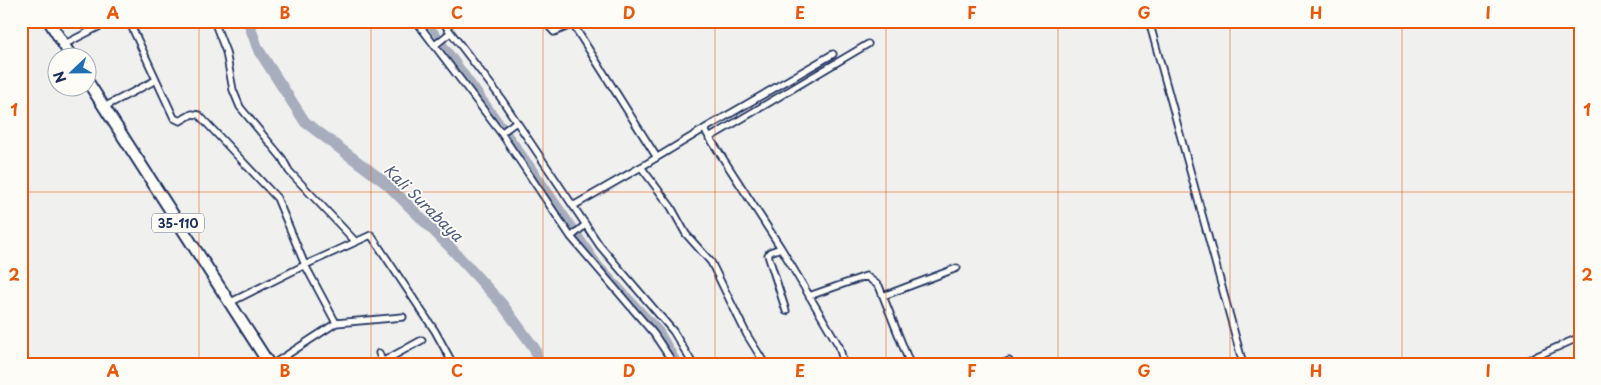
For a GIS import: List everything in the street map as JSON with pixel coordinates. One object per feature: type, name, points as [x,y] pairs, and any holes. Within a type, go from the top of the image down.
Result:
[{"type":"main road","points":[[49,21],[66,48]]},
{"type":"main road","name":"35-110","points":[[98,98],[269,364]]},
{"type":"street","points":[[64,45],[110,21]]},
{"type":"street","points":[[129,21],[174,118],[180,121],[192,114],[199,115],[277,198],[306,265],[336,323]]},
{"type":"street","points":[[214,21],[226,52],[233,90],[240,107],[277,152],[289,171],[356,242]]},
{"type":"street","points":[[416,21],[436,44],[502,133],[572,236],[654,334],[674,364]]},
{"type":"street","points":[[442,21],[448,35],[498,94],[514,124],[573,206],[583,226],[673,332],[693,364]]},
{"type":"street","points":[[544,21],[554,32],[571,25],[575,27],[656,156]]},
{"type":"street","points":[[1149,21],[1243,364]]},
{"type":"street","points":[[436,44],[448,35]]},
{"type":"street","points":[[709,138],[868,44]]},
{"type":"street","points":[[573,206],[834,54]]},
{"type":"street","points":[[104,107],[156,80]]},
{"type":"street","points":[[502,133],[514,124]]},
{"type":"street","points":[[704,129],[811,296],[839,346],[844,364]]},
{"type":"street","points":[[641,167],[671,207],[686,234],[711,262],[747,335],[765,364]]},
{"type":"street","points":[[572,236],[583,226]]},
{"type":"street","points":[[229,303],[306,265],[371,236],[430,323],[453,364]]},
{"type":"street","points":[[782,248],[770,252],[768,255],[786,311]]},
{"type":"street","points":[[883,296],[957,268]]},
{"type":"street","points":[[811,296],[867,276],[877,283],[910,364]]},
{"type":"street","points":[[273,364],[336,323],[404,317]]},
{"type":"street","points":[[1519,364],[1580,337]]},
{"type":"street","points":[[379,353],[382,363],[422,340]]},
{"type":"street","points":[[1002,364],[1009,361]]},
{"type":"waterway","name":"Kali Surabaya","points":[[248,21],[258,49],[305,122],[387,184],[449,246],[502,304],[535,349],[538,364]]},
{"type":"waterway","points":[[427,21],[537,174],[599,265],[660,331],[679,364]]}]
